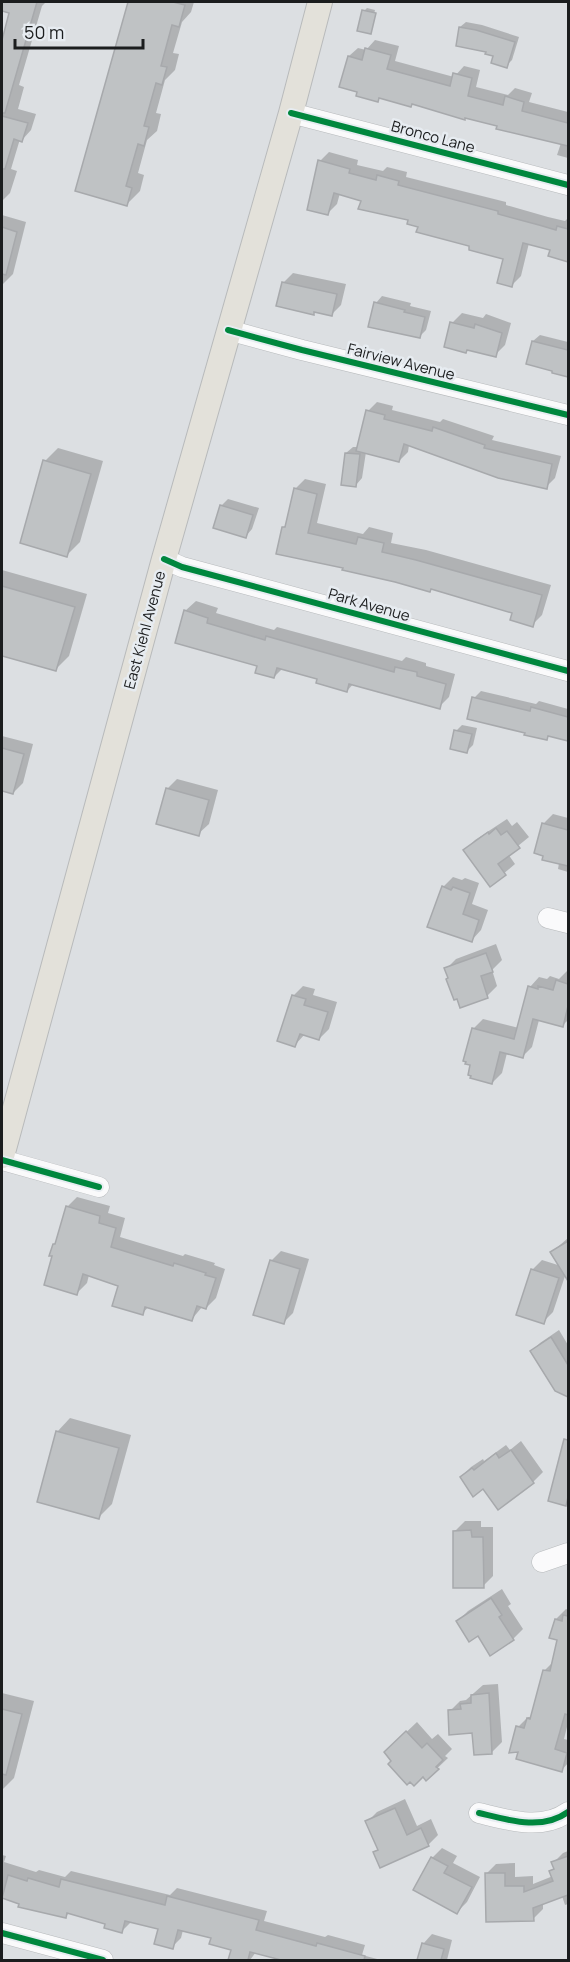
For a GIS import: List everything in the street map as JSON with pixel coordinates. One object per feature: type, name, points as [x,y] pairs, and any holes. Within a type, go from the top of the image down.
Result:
[{"type":"main road","name":"East Kiehl Avenue","points":[[2,1154],[164,559],[291,113],[320,2]]},
{"type":"street","name":"Bronco Lane","points":[[291,113],[568,185]]},
{"type":"street","name":"Fairview Avenue","points":[[228,330],[568,415]]},
{"type":"street","name":"Park Avenue","points":[[164,559],[182,567],[568,671]]},
{"type":"street","points":[[548,918],[568,923]]},
{"type":"street","points":[[2,1154],[99,1187]]},
{"type":"street","points":[[542,1562],[568,1553]]},
{"type":"street","points":[[478,1814],[526,1823],[559,1819],[568,1812]]},
{"type":"street","points":[[2,1933],[103,1960]]},
{"type":"building","points":[[2,2],[37,2],[5,113],[2,113],[2,40],[9,13],[2,11]]},
{"type":"building","points":[[128,2],[173,2],[185,5],[179,27],[172,25],[161,66],[167,67],[162,85],[156,83],[144,126],[149,127],[144,146],[138,144],[126,186],[132,188],[127,206],[75,191]]},
{"type":"building","points":[[362,10],[376,13],[371,34],[357,31]]},
{"type":"building","points":[[459,27],[515,42],[507,68],[491,63],[493,56],[485,54],[486,52],[456,46]]},
{"type":"building","points":[[365,48],[391,55],[387,69],[450,86],[453,73],[472,78],[468,96],[503,105],[505,96],[524,102],[522,111],[568,123],[568,146],[496,129],[497,126],[465,118],[465,120],[412,104],[411,107],[379,98],[378,102],[356,96],[357,92],[339,87],[348,56],[362,60]]},
{"type":"building","points":[[2,116],[28,123],[22,142],[14,139],[5,169],[2,169]]},
{"type":"building","points":[[318,160],[350,169],[349,173],[376,180],[377,175],[399,181],[398,185],[498,211],[498,214],[556,230],[557,226],[568,229],[568,262],[548,256],[550,250],[523,243],[512,287],[497,283],[503,259],[469,250],[469,246],[416,232],[418,227],[407,224],[408,220],[358,209],[361,201],[334,193],[328,215],[307,210]]},
{"type":"building","points":[[2,227],[17,232],[6,275],[2,274]]},
{"type":"building","points":[[282,282],[337,294],[332,316],[314,312],[314,315],[276,306]]},
{"type":"building","points":[[374,302],[425,317],[420,338],[368,327]]},
{"type":"building","points":[[450,322],[474,328],[475,324],[502,333],[496,357],[444,347]]},
{"type":"building","points":[[532,341],[568,350],[568,377],[526,364]]},
{"type":"building","points":[[366,410],[385,415],[384,419],[432,431],[433,427],[485,445],[484,448],[552,464],[547,489],[498,478],[404,444],[399,462],[356,451]]},
{"type":"building","points":[[345,453],[360,454],[356,487],[341,485]]},
{"type":"building","points":[[43,460],[91,474],[67,557],[20,543]]},
{"type":"building","points":[[294,488],[317,494],[308,533],[356,544],[358,537],[384,543],[382,552],[542,595],[533,627],[510,620],[512,613],[431,589],[430,592],[342,570],[343,568],[276,554]]},
{"type":"building","points":[[220,505],[253,515],[246,538],[213,528]]},
{"type":"building","points":[[2,586],[75,607],[56,671],[2,656]]},
{"type":"building","points":[[184,610],[208,618],[207,623],[265,640],[266,636],[394,672],[395,667],[417,672],[417,676],[446,684],[440,709],[349,684],[347,692],[316,683],[317,679],[277,668],[274,678],[255,673],[257,666],[175,643]]},
{"type":"building","points":[[472,697],[530,711],[531,707],[568,717],[568,741],[548,736],[547,740],[524,735],[525,733],[467,719]]},
{"type":"building","points":[[454,730],[472,734],[467,753],[450,749]]},
{"type":"building","points":[[2,748],[24,754],[13,794],[2,791]]},
{"type":"building","points":[[166,788],[209,800],[199,836],[156,824]]},
{"type":"building","points":[[542,823],[568,830],[568,866],[542,860],[543,856],[534,853]]},
{"type":"building","points":[[496,828],[501,835],[507,831],[520,848],[498,864],[506,875],[490,887],[463,850]]},
{"type":"building","points":[[442,886],[470,893],[463,914],[479,920],[472,942],[427,927]]},
{"type":"building","points":[[486,953],[493,972],[481,976],[488,998],[460,1008],[457,999],[454,1000],[444,968]]},
{"type":"building","points":[[556,980],[568,984],[568,1006],[563,1027],[533,1019],[523,1058],[500,1052],[492,1084],[470,1078],[471,1076],[468,1075],[470,1065],[463,1061],[472,1028],[514,1039],[528,986],[553,990]]},
{"type":"building","points":[[292,995],[306,999],[304,1005],[328,1012],[319,1040],[300,1034],[295,1047],[277,1041]]},
{"type":"building","points":[[66,1206],[100,1216],[99,1223],[116,1228],[111,1247],[173,1266],[174,1263],[216,1278],[206,1309],[197,1306],[192,1321],[145,1307],[143,1315],[112,1306],[118,1286],[83,1274],[77,1295],[44,1285],[52,1256],[49,1256],[55,1244]]},
{"type":"building","points":[[568,1241],[568,1281],[550,1252]]},
{"type":"building","points":[[270,1260],[300,1269],[284,1324],[253,1315]]},
{"type":"building","points":[[531,1269],[559,1278],[544,1324],[516,1315]]},
{"type":"building","points":[[551,1337],[568,1365],[568,1397],[555,1391],[530,1351]]},
{"type":"building","points":[[56,1431],[119,1448],[99,1519],[37,1502]]},
{"type":"building","points":[[564,1439],[568,1440],[566,1506],[548,1501]]},
{"type":"building","points":[[511,1450],[534,1483],[498,1510],[483,1489],[473,1497],[460,1477],[472,1468],[474,1470],[496,1453],[499,1458]]},
{"type":"building","points":[[471,1530],[472,1537],[483,1537],[484,1588],[453,1588],[453,1531]]},
{"type":"building","points":[[491,1598],[502,1615],[499,1617],[514,1640],[490,1656],[478,1636],[469,1642],[456,1621]]},
{"type":"building","points":[[563,1615],[568,1616],[568,1715],[565,1714],[555,1749],[567,1753],[562,1772],[516,1759],[518,1752],[509,1753],[516,1726],[524,1728],[527,1718],[530,1719],[543,1670],[550,1671],[557,1640],[549,1638],[555,1619],[562,1621]]},
{"type":"building","points":[[489,1693],[492,1754],[474,1755],[472,1733],[449,1735],[448,1710],[461,1709],[460,1704],[471,1703],[471,1695]]},
{"type":"building","points":[[2,1709],[22,1714],[6,1775],[2,1774]]},
{"type":"building","points":[[406,1731],[422,1748],[427,1743],[443,1760],[436,1767],[439,1769],[426,1781],[423,1777],[414,1786],[410,1782],[407,1785],[388,1764],[391,1761],[384,1752]]},
{"type":"building","points":[[395,1808],[407,1835],[421,1828],[429,1846],[380,1868],[373,1852],[378,1850],[365,1821]]},
{"type":"building","points":[[568,1856],[568,1895],[533,1908],[534,1921],[486,1922],[485,1873],[505,1873],[505,1886],[524,1886],[524,1892],[553,1881],[549,1871],[554,1869],[551,1862]]},
{"type":"building","points":[[431,1857],[448,1866],[444,1873],[472,1887],[457,1914],[413,1890]]},
{"type":"building","points":[[8,1875],[59,1887],[61,1879],[165,1905],[167,1896],[259,1920],[256,1930],[365,1956],[364,1960],[281,1960],[250,1952],[248,1960],[228,1960],[231,1950],[209,1944],[211,1938],[178,1930],[173,1949],[154,1944],[158,1929],[125,1921],[122,1933],[104,1928],[105,1924],[67,1913],[66,1918],[18,1907],[19,1904],[2,1898]]},
{"type":"building","points":[[422,1943],[444,1949],[441,1960],[417,1960]]},
{"type":"cycle path","points":[[291,113],[568,185]]},
{"type":"cycle path","points":[[228,330],[568,415]]},
{"type":"cycle path","points":[[164,559],[182,567],[568,671]]},
{"type":"cycle path","points":[[2,1160],[99,1187]]},
{"type":"cycle path","points":[[479,1813],[513,1821],[536,1823],[558,1818],[568,1812]]},
{"type":"cycle path","points":[[2,1933],[103,1960]]}]
